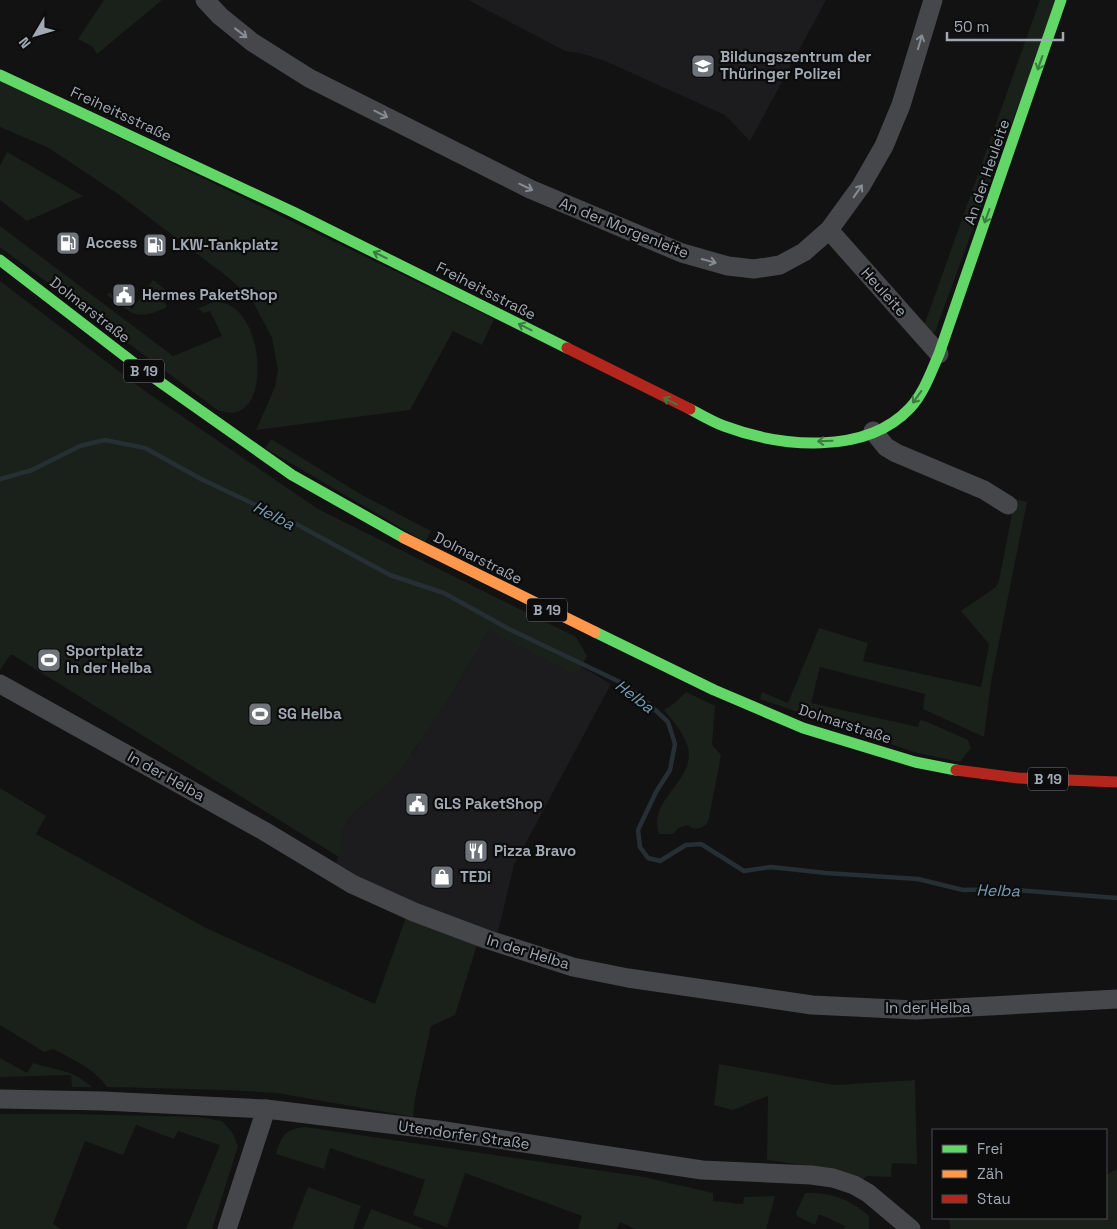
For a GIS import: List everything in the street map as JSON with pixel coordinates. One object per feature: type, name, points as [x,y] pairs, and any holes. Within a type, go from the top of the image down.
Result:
[{"type":"street","name":"An der Morgenleite","points":[[205,0],[220,16],[252,42],[309,78],[530,189],[655,244],[709,262],[754,269],[780,265],[804,252],[829,230],[861,186],[884,146],[901,105],[933,0]]},
{"type":"street","name":"An der Heuleite","points":[[938,354],[1061,0]]},
{"type":"street","name":"Freiheitsstraße","points":[[0,75],[302,216],[723,426],[764,438],[795,442],[841,440],[872,431],[890,423],[908,409],[921,393],[938,354]]},
{"type":"street","name":"Heuleite","points":[[829,230],[938,354]]},
{"type":"street","name":"Dolmarstraße","points":[[0,260],[143,370],[309,486],[408,540],[714,690],[803,728],[915,762],[943,768],[1018,778],[1117,782]]},
{"type":"street","points":[[872,431],[886,447],[896,453],[984,490],[1008,505]]},
{"type":"street","name":"In der Helba","points":[[0,684],[264,831],[352,884],[414,912],[486,939],[573,967],[628,978],[812,1005],[916,1010],[1117,999]]},
{"type":"street","name":"Utendorfer Straße","points":[[0,1099],[169,1103],[266,1109],[438,1130],[702,1170],[811,1175],[833,1178],[868,1193],[911,1229]]},
{"type":"street","points":[[227,1229],[266,1109]]},
{"type":"shaded area","points":[[104,0],[162,0],[97,54],[93,47],[78,39]]},
{"type":"shaded area","name":"Bildungszentrum der Thüringer Polizei","points":[[468,0],[826,0],[750,141],[725,115],[605,61],[580,53],[565,51]]},
{"type":"shaded area","points":[[1040,0],[1057,0],[935,332],[930,332],[917,325],[925,323]]},
{"type":"shaded area","points":[[0,80],[494,319],[482,345],[453,331],[410,410],[256,430],[275,387],[278,370],[272,338],[252,300],[229,278],[118,194],[49,148],[0,127]]},
{"type":"shaded area","points":[[7,152],[83,196],[27,221],[0,200],[0,166]]},
{"type":"shaded area","points":[[0,226],[173,356],[222,336],[210,311],[204,313],[198,309],[220,302],[236,310],[248,325],[255,346],[258,368],[255,389],[248,405],[235,412],[216,409],[0,247]]},
{"type":"shaded area","points":[[153,280],[175,297],[165,302],[167,307],[156,312],[141,315],[135,314],[107,295],[109,292],[132,309]]},
{"type":"shaded area","points":[[0,281],[145,391],[318,509],[576,637],[587,656],[577,676],[489,630],[448,701],[401,769],[384,788],[352,814],[343,829],[339,857],[11,654],[0,670]]},
{"type":"shaded area","points":[[271,439],[362,495],[431,531],[425,542],[265,448]]},
{"type":"shaded area","points":[[1015,499],[1027,502],[991,682],[984,737],[923,709],[925,694],[820,667],[811,703],[918,727],[920,720],[927,722],[968,740],[971,748],[960,762],[917,753],[760,699],[762,692],[788,703],[819,628],[868,643],[863,661],[981,687],[989,644],[961,611],[996,587],[999,581]]},
{"type":"shaded area","points":[[489,629],[576,675],[582,667],[611,684],[514,865],[497,936],[417,905],[336,866],[343,829],[352,814],[384,788],[417,747],[426,729],[448,701]]},
{"type":"shaded area","points":[[686,692],[715,706],[712,745],[721,755],[707,823],[696,829],[688,825],[678,828],[673,834],[659,834],[657,821],[660,809],[687,766],[689,755],[684,738],[664,710],[675,703]]},
{"type":"shaded area","points":[[0,788],[46,816],[36,834],[206,928],[375,1004],[406,917],[477,945],[455,1015],[431,1026],[415,1098],[413,1117],[277,1093],[107,1087],[90,1070],[75,1061],[53,1049],[44,1052],[0,1025]]},
{"type":"shaded area","points":[[0,1058],[27,1073],[33,1063],[64,1071],[85,1081],[92,1087],[72,1087],[71,1075],[0,1077]]},
{"type":"shaded area","points":[[719,1064],[834,1085],[915,1080],[917,1164],[892,1163],[891,1177],[867,1176],[863,1179],[816,1167],[767,1160],[768,1096],[733,1110],[714,1105]]},
{"type":"shaded area","points":[[0,1114],[198,1117],[222,1121],[232,1132],[238,1146],[212,1229],[186,1229],[220,1145],[178,1131],[174,1139],[136,1125],[123,1155],[85,1141],[53,1224],[62,1229],[0,1229]]},
{"type":"shaded area","points":[[305,1127],[644,1177],[713,1193],[713,1201],[743,1204],[744,1197],[775,1196],[766,1229],[636,1229],[620,1222],[617,1229],[578,1229],[582,1216],[465,1173],[447,1227],[413,1215],[425,1180],[330,1148],[324,1169],[276,1154],[285,1134],[293,1129]]},
{"type":"shaded area","points":[[1117,1169],[1117,1229],[950,1229],[949,1219],[1107,1219],[1107,1174]]},
{"type":"shaded area","points":[[308,1187],[361,1206],[353,1229],[292,1229]]},
{"type":"shaded area","points":[[805,1193],[831,1195],[855,1205],[869,1216],[869,1229],[844,1229],[845,1226],[819,1214],[815,1225],[797,1216],[796,1213]]},
{"type":"shaded area","points":[[371,1209],[425,1229],[363,1229]]},
{"type":"waterway","name":"Helba","points":[[0,479],[32,470],[80,446],[105,440],[145,448],[201,479],[296,524],[390,575],[444,593],[509,629],[622,683],[668,722],[675,744],[670,770],[656,792],[638,830],[640,847],[648,858],[660,861],[686,845],[701,844],[744,871],[771,867],[826,873],[918,879],[963,890],[1003,889],[1117,898]]},
{"type":"traffic: fast","points":[[690,409],[720,424],[746,433],[770,439],[821,443],[846,440],[870,434],[891,423],[910,408],[923,389],[939,354],[1061,0]]},
{"type":"traffic: fast","points":[[0,75],[293,212],[567,348]]},
{"type":"traffic: fast","points":[[0,260],[143,370],[292,475],[404,538]]},
{"type":"traffic: fast","points":[[595,632],[714,690],[803,728],[915,762],[956,770]]},
{"type":"traffic: slow","points":[[404,538],[595,632]]},
{"type":"traffic: jam","points":[[567,348],[690,409]]},
{"type":"traffic: jam","points":[[956,770],[1018,778],[1117,782]]},
{"type":"place","name":"Bildungszentrum der Thüringer Polizei","points":[[703,66]]},
{"type":"place","name":"Access","points":[[68,243]]},
{"type":"place","name":"LKW-Tankplatz","points":[[155,245]]},
{"type":"place","name":"Hermes PaketShop","points":[[124,295]]},
{"type":"place","name":"Sportplatz In der Helba","points":[[49,660]]},
{"type":"place","name":"SG Helba","points":[[260,714]]},
{"type":"place","name":"GLS PaketShop","points":[[417,804]]},
{"type":"place","name":"Pizza Bravo","points":[[476,851]]},
{"type":"place","name":"TEDi","points":[[442,877]]}]
